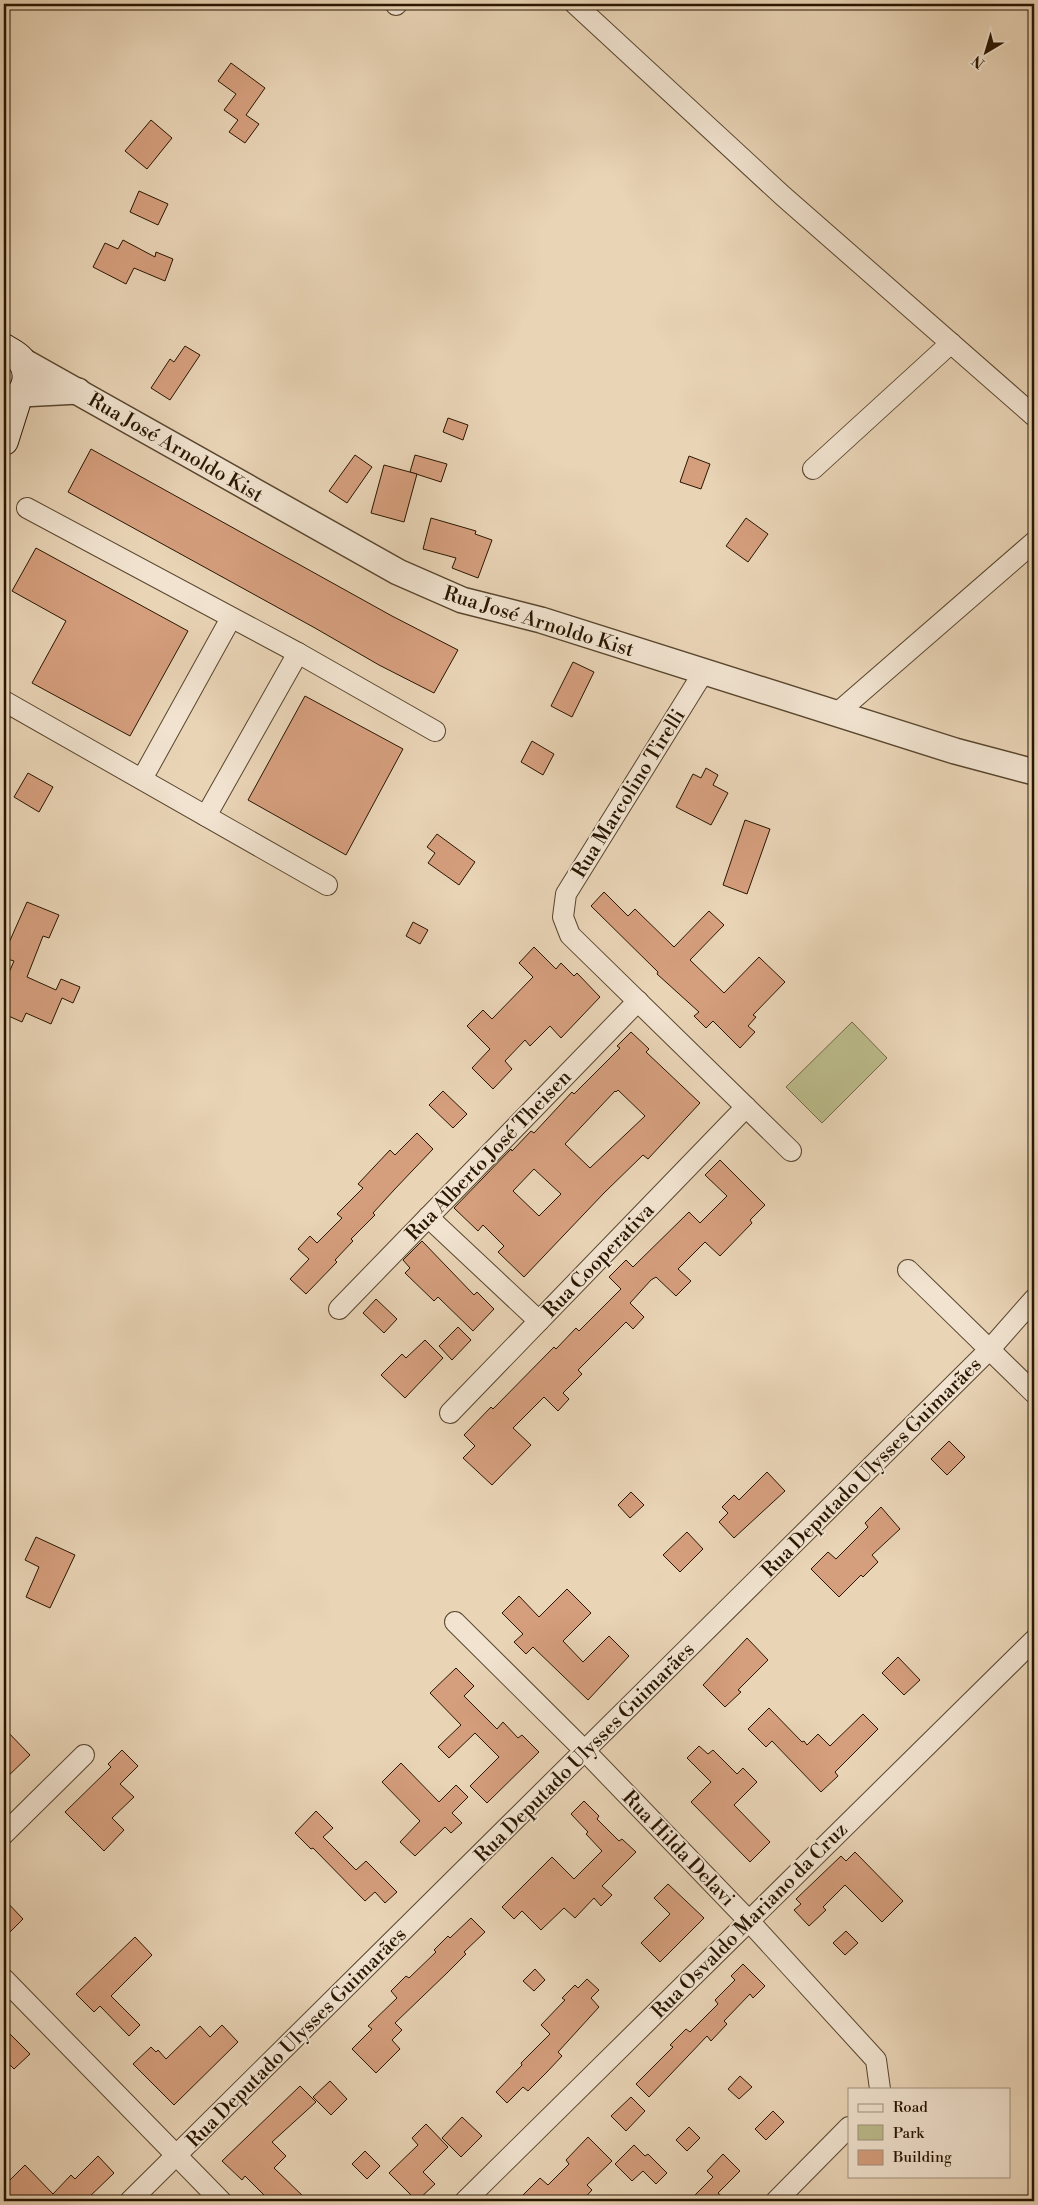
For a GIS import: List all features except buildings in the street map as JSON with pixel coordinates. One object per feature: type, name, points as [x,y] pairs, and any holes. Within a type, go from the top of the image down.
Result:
[{"type":"main road","name":"Rua José Arnoldo Kist","points":[[9,352],[26,378],[14,399]]},
{"type":"main road","points":[[4,441],[14,399]]},
{"type":"street","points":[[575,4],[782,196],[1034,416]]},
{"type":"street","points":[[813,469],[951,343]]},
{"type":"street","name":"Rua José Arnoldo Kist","points":[[9,352],[398,572],[462,600],[541,620],[703,673],[955,751],[1034,772]]},
{"type":"street","name":"Rua José Arnoldo Kist","points":[[14,399],[78,391]]},
{"type":"street","points":[[27,508],[298,653],[435,731]]},
{"type":"street","points":[[836,714],[1034,542]]},
{"type":"street","points":[[142,779],[231,618]]},
{"type":"street","points":[[206,816],[298,653]]},
{"type":"street","name":"Rua Marcolino Tirelli","points":[[638,1001],[570,935],[563,917],[566,894],[703,673]]},
{"type":"street","points":[[4,701],[327,885]]},
{"type":"street","points":[[638,1001],[791,1151]]},
{"type":"street","name":"Rua Alberto José Theisen","points":[[339,1309],[638,1001]]},
{"type":"street","name":"Rua Cooperativa","points":[[450,1413],[746,1107]]},
{"type":"street","points":[[428,1217],[539,1321]]},
{"type":"street","points":[[908,1270],[1034,1393]]},
{"type":"street","name":"Rua Deputado Ulysses Guimarães","points":[[130,2201],[990,1349],[1034,1299]]},
{"type":"street","name":"Rua Hilda Delavi","points":[[455,1622],[585,1751],[748,1920],[876,2060],[880,2088]]},
{"type":"street","name":"Rua Osvaldo Mariano da Cruz","points":[[465,2201],[1034,1640]]},
{"type":"street","points":[[4,1834],[84,1755]]},
{"type":"street","points":[[4,1979],[221,2201]]},
{"type":"street","points":[[776,2201],[848,2128]]},
{"type":"green space","points":[[852,1022],[887,1058],[822,1123],[786,1087]]}]
